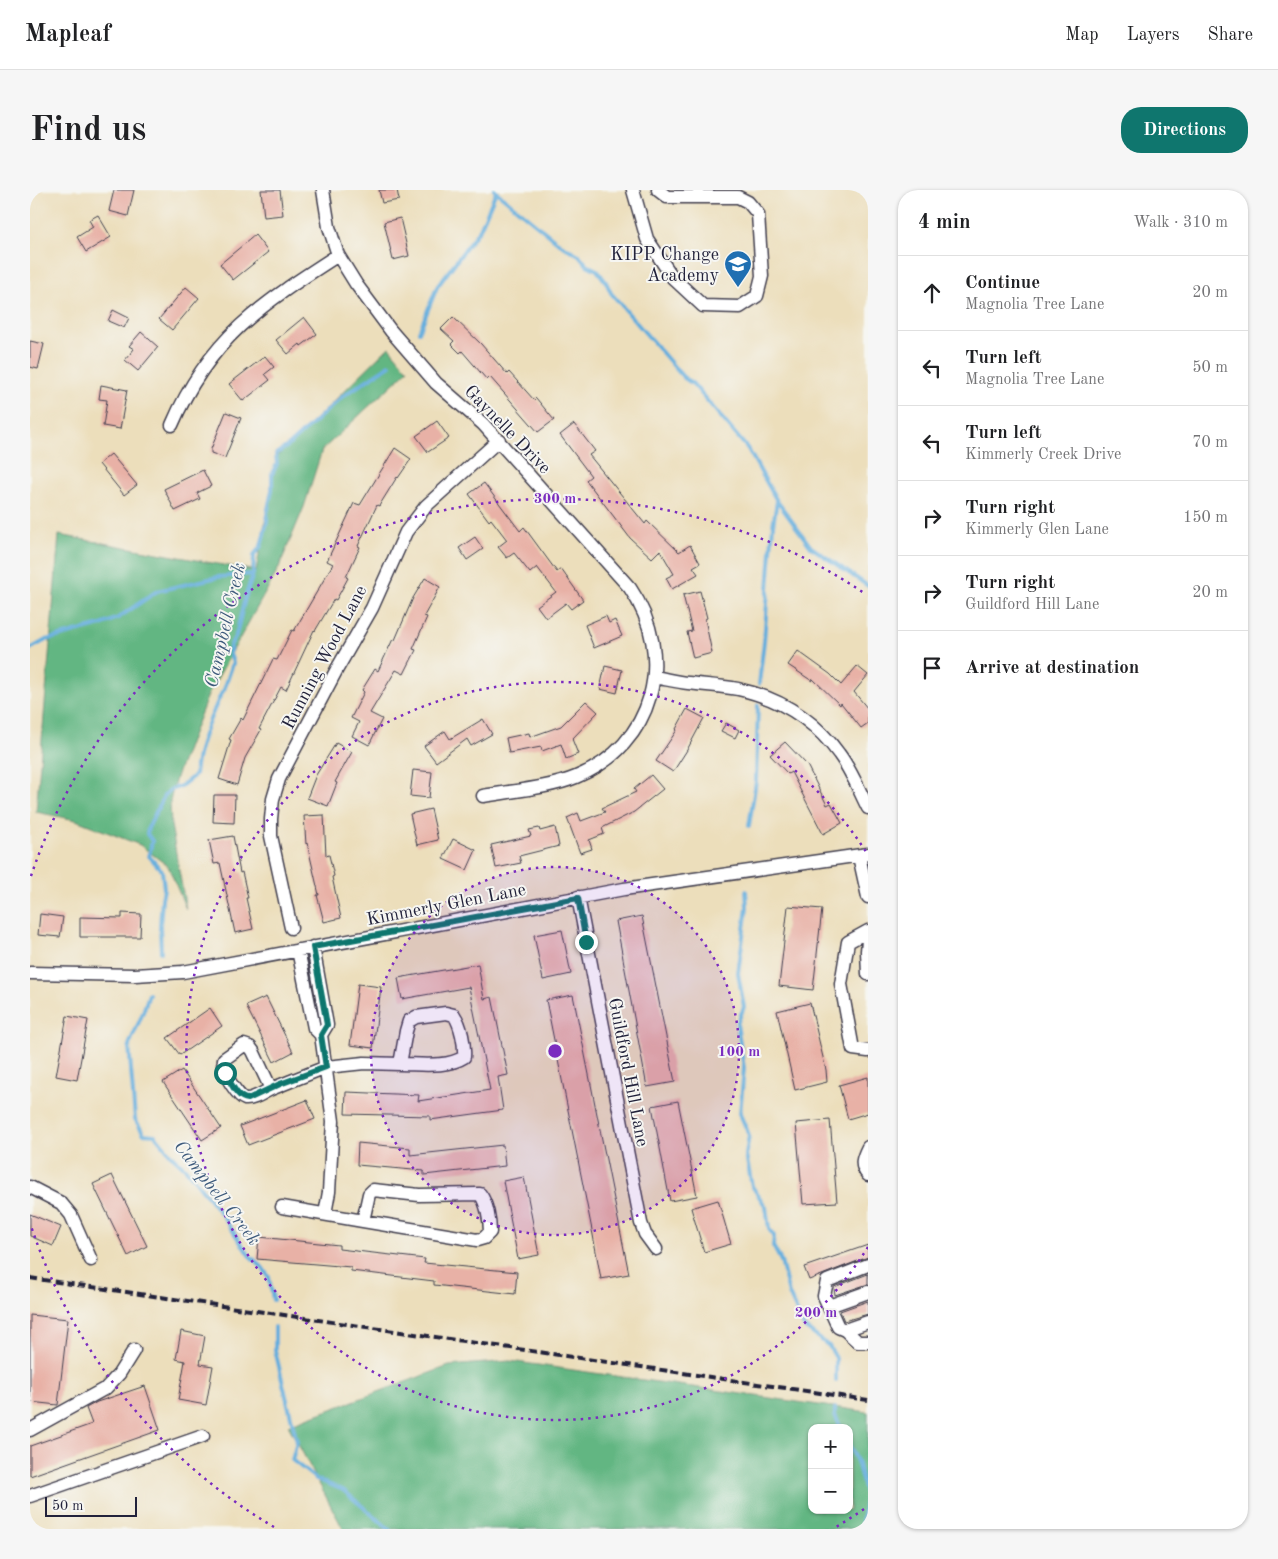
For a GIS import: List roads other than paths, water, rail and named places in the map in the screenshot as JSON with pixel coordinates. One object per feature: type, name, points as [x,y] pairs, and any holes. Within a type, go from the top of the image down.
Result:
[{"type":"street","name":"Gaynelle Drive","points":[[324,190],[330,233],[338,255],[356,284],[391,331],[426,373],[483,424],[636,596],[652,633],[655,658],[650,698],[643,717],[625,743],[610,758],[575,778],[483,796]]},
{"type":"street","points":[[633,190],[647,239],[673,278],[702,306],[740,306],[757,296],[762,276],[758,214],[748,202],[738,197],[667,198],[658,190]]},
{"type":"street","points":[[172,425],[185,396],[202,368],[225,340],[247,318],[285,289],[338,255]]},
{"type":"street","name":"Running Wood Lane","points":[[291,928],[271,836],[273,799],[281,775],[337,669],[372,608],[406,532],[426,506],[498,440]]},
{"type":"street","points":[[654,677],[736,689],[759,694],[780,702],[817,728],[839,754],[868,808]]},
{"type":"street","points":[[863,855],[868,897]]},
{"type":"street","name":"Kimmerly Glen Lane","points":[[30,973],[154,975],[183,972],[578,898],[739,872],[863,855]]},
{"type":"street","name":"Guildford Hill Lane","points":[[578,898],[641,1223],[645,1234],[656,1249]]},
{"type":"street","points":[[868,931],[848,942],[841,984],[852,1049],[868,1051]]},
{"type":"street","points":[[868,940],[868,974]]},
{"type":"street","points":[[313,947],[327,1025],[321,1035]]},
{"type":"street","points":[[298,950],[314,1028],[321,1035],[333,1121],[329,1192],[325,1214]]},
{"type":"street","points":[[271,1089],[326,1067],[364,1063],[400,1064],[458,1061],[464,1057],[463,1045],[458,1020],[454,1015],[446,1013],[433,1014],[409,1020],[400,1064]]},
{"type":"street","points":[[868,1147],[862,1160],[864,1170],[868,1175]]},
{"type":"street","points":[[30,1187],[61,1203],[71,1215],[91,1260]]},
{"type":"street","points":[[282,1208],[477,1240],[484,1238],[490,1232],[484,1198],[480,1194],[419,1195],[373,1190],[369,1194],[363,1221]]},
{"type":"street","points":[[868,1265],[827,1281],[824,1296],[838,1326],[858,1342],[868,1342]]},
{"type":"street","points":[[829,1306],[868,1292]]},
{"type":"street","points":[[845,1330],[868,1322]]},
{"type":"street","points":[[30,1430],[106,1388],[119,1374],[134,1350]]},
{"type":"street","points":[[30,1496],[203,1436]]},
{"type":"waterway","points":[[494,190],[561,245],[579,255],[587,265],[597,270],[611,293],[683,377],[693,384],[748,449],[777,501],[811,547],[868,586]]},
{"type":"waterway","name":"Campbell Creek","points":[[419,332],[437,287],[480,229],[496,192]]},
{"type":"waterway","name":"Campbell Creek","points":[[161,952],[160,926],[164,889],[162,871],[149,856],[152,841],[147,834],[148,828],[164,796],[170,790],[181,786],[195,775],[198,753],[205,732],[224,690],[233,663],[230,646],[236,635],[253,574],[254,555],[261,546],[267,522],[272,490],[272,474],[277,464],[276,454],[289,445],[343,396],[390,365]]},
{"type":"waterway","points":[[759,684],[773,525],[777,501]]},
{"type":"waterway","points":[[30,649],[46,640],[101,625],[118,618],[157,591],[218,577],[253,574]]},
{"type":"waterway","points":[[749,826],[756,781],[758,705]]},
{"type":"waterway","points":[[746,891],[747,907],[738,973],[744,1007],[737,1024],[744,1068],[740,1114],[749,1135],[746,1155],[752,1186],[766,1207],[769,1229],[774,1236],[773,1246],[781,1261],[789,1294],[804,1327],[829,1346],[836,1358],[836,1381]]},
{"type":"waterway","name":"Campbell Creek","points":[[149,994],[129,1045],[135,1119],[144,1134],[155,1135],[173,1157],[186,1169],[223,1216],[249,1255],[262,1267],[269,1277],[273,1300]]},
{"type":"waterway","name":"Campbell Creek","points":[[275,1327],[275,1350],[297,1442],[292,1460],[316,1479],[343,1490],[389,1529]]},
{"type":"waterway","points":[[835,1408],[835,1415],[839,1424]]},
{"type":"waterway","points":[[853,1453],[857,1461],[866,1496],[861,1529]]},
{"type":"railway","points":[[30,1278],[868,1400]]},
{"type":"place","name":"KIPP Change Academy","points":[[738,288]]}]
